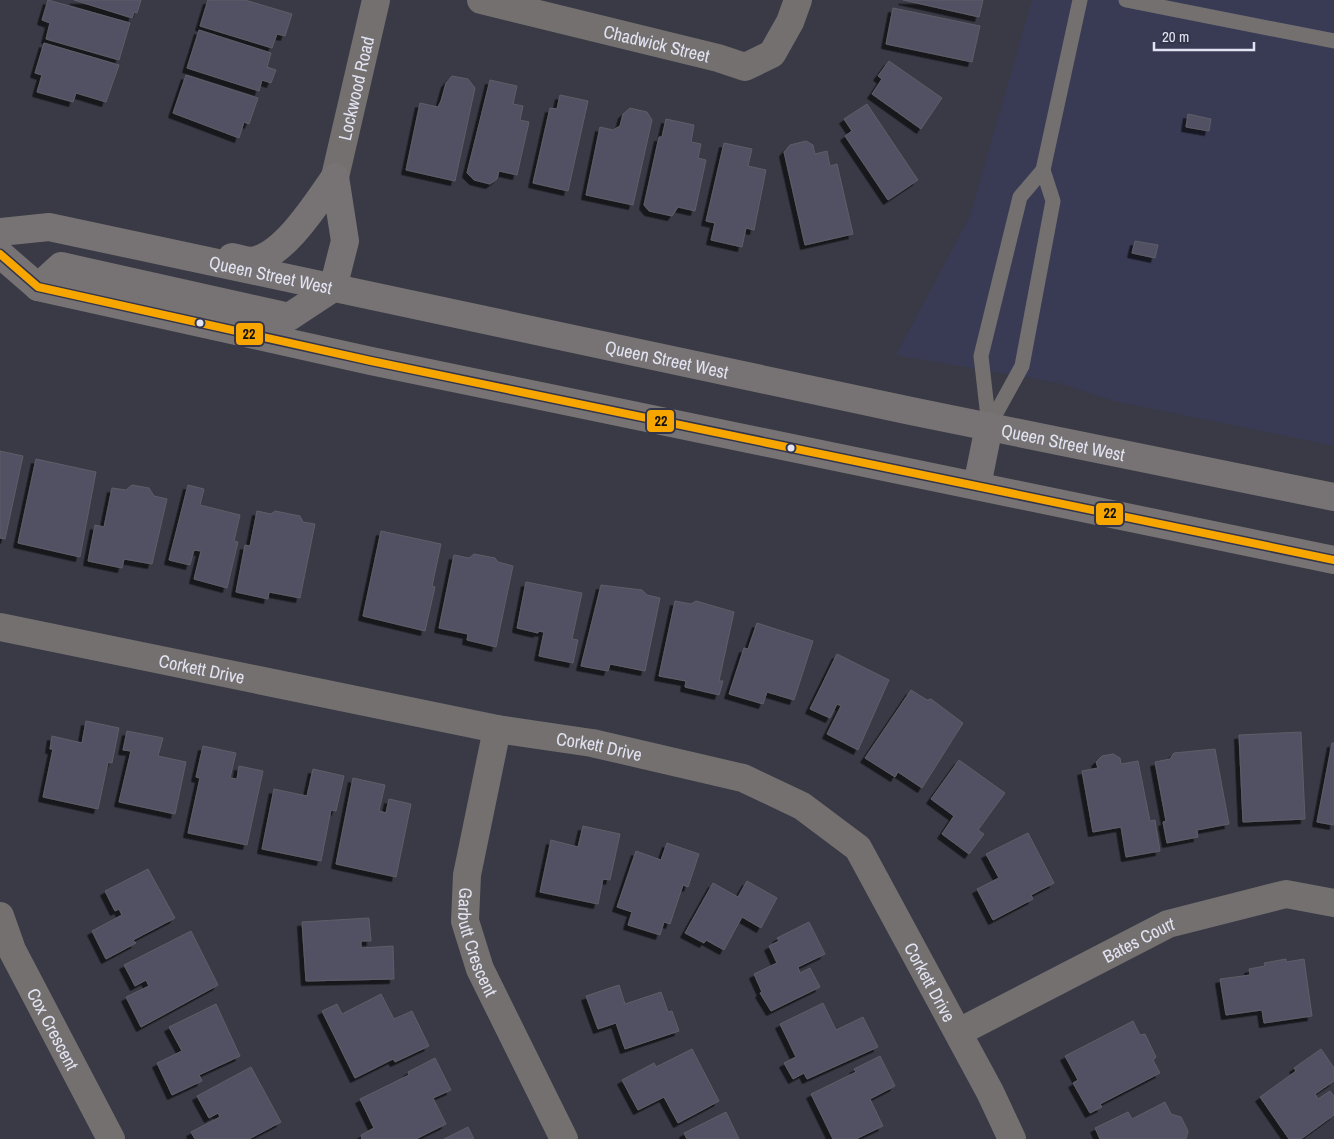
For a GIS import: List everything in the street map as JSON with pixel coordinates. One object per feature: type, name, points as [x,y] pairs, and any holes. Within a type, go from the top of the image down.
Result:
[{"type":"main road","points":[[134,245],[155,240],[251,261],[266,255],[282,245],[307,219],[335,176]]},
{"type":"main road","points":[[38,288],[60,266],[289,318],[333,288],[345,241],[335,176]]},
{"type":"main road","name":"Queen Street West","points":[[0,232],[49,228],[1334,497]]},
{"type":"main road","points":[[0,254],[38,288],[371,361],[1334,560]]},
{"type":"main road","points":[[977,486],[989,426]]},
{"type":"street","name":"Lockwood Road","points":[[335,176],[376,0]]},
{"type":"street","name":"Chadwick Street","points":[[481,0],[680,48],[745,67],[772,54],[790,22],[798,0]]},
{"type":"street","name":"Corkett Drive","points":[[0,627],[497,730],[592,743],[743,778],[802,806],[858,848],[959,1032],[1012,1139]]},
{"type":"street","name":"Garbutt Crescent","points":[[497,730],[467,876],[465,921],[480,969],[564,1139]]},
{"type":"street","name":"Bates Court","points":[[959,1032],[1168,924],[1286,894],[1334,903]]},
{"type":"street","name":"Cox Crescent","points":[[0,916],[12,950],[111,1139]]},
{"type":"lane","points":[[989,426],[981,356],[1020,197],[1043,170],[1080,0]]},
{"type":"lane","points":[[1126,0],[1334,41]]},
{"type":"lane","points":[[989,426],[1022,366],[1053,201],[1043,170]]},
{"type":"shaded area","points":[[1032,0],[1334,0],[1334,446],[1110,400],[1059,383],[896,355],[970,216]]},
{"type":"building","points":[[48,0],[130,23],[119,60],[46,39],[50,23],[42,20]]},
{"type":"building","points":[[74,0],[141,0],[137,13],[134,12],[132,18]]},
{"type":"building","points":[[208,0],[245,0],[292,14],[285,36],[277,34],[272,48],[200,26]]},
{"type":"building","points":[[903,0],[983,0],[979,17]]},
{"type":"building","points":[[893,8],[980,26],[972,62],[886,44]]},
{"type":"building","points":[[199,30],[271,53],[267,67],[276,70],[271,83],[262,80],[259,91],[187,68]]},
{"type":"building","points":[[44,43],[119,65],[106,102],[76,93],[73,102],[37,92],[42,75],[35,73]]},
{"type":"building","points":[[889,61],[942,98],[921,129],[872,94],[882,79],[878,76]]},
{"type":"building","points":[[186,75],[258,98],[249,124],[244,122],[239,138],[173,113]]},
{"type":"building","points":[[452,76],[468,79],[475,88],[455,181],[406,170],[420,103],[438,107],[446,83]]},
{"type":"building","points":[[490,80],[517,86],[513,104],[523,106],[520,120],[529,122],[517,175],[499,171],[497,179],[490,184],[474,180],[467,173]]},
{"type":"building","points":[[560,95],[588,101],[568,191],[533,183],[550,108],[557,109]]},
{"type":"building","points":[[867,104],[918,180],[888,200],[845,136],[852,131],[844,119]]},
{"type":"building","points":[[630,108],[647,112],[652,120],[633,205],[586,195],[600,127],[613,130],[620,126],[623,114]]},
{"type":"building","points":[[1188,114],[1211,119],[1209,131],[1186,127]]},
{"type":"building","points":[[666,119],[694,125],[691,142],[701,144],[698,158],[706,160],[695,211],[678,207],[672,216],[649,211],[644,205],[659,137],[662,137]]},
{"type":"building","points":[[806,141],[813,145],[815,154],[827,151],[830,166],[837,164],[853,234],[805,245],[784,152],[790,145]]},
{"type":"building","points":[[724,143],[752,149],[748,166],[766,170],[754,230],[746,228],[742,247],[711,240],[715,223],[706,221]]},
{"type":"building","points":[[1135,241],[1158,245],[1155,258],[1132,253]]},
{"type":"building","points":[[0,451],[23,456],[5,539],[0,538]]},
{"type":"building","points":[[36,459],[96,472],[80,557],[18,543]]},
{"type":"building","points":[[132,485],[149,488],[154,496],[167,499],[152,564],[124,559],[122,568],[88,561],[95,525],[104,527],[112,488],[126,490]]},
{"type":"building","points":[[188,485],[204,489],[200,505],[240,515],[234,541],[238,542],[227,588],[194,579],[201,551],[194,550],[190,565],[169,560]]},
{"type":"building","points":[[257,511],[271,514],[275,511],[300,516],[303,522],[315,524],[300,598],[269,592],[268,599],[236,592],[245,545],[250,546]]},
{"type":"building","points":[[381,531],[441,544],[432,586],[435,587],[425,631],[363,616]]},
{"type":"building","points":[[474,554],[495,558],[498,562],[513,566],[496,647],[467,640],[468,634],[439,628],[454,555],[469,558]]},
{"type":"building","points":[[526,582],[582,593],[572,639],[578,640],[573,663],[539,656],[544,632],[538,631],[538,633],[517,628]]},
{"type":"building","points":[[601,585],[642,590],[647,595],[660,598],[645,671],[610,664],[608,671],[581,666]]},
{"type":"building","points":[[675,601],[691,604],[696,601],[734,612],[719,681],[723,681],[719,695],[685,687],[686,681],[659,676]]},
{"type":"building","points":[[757,623],[813,641],[794,700],[767,692],[763,704],[729,694],[744,648],[748,649]]},
{"type":"building","points":[[837,654],[889,680],[858,750],[827,734],[841,706],[837,704],[830,718],[810,709]]},
{"type":"building","points":[[911,690],[927,700],[931,699],[963,723],[922,788],[898,772],[895,777],[865,758]]},
{"type":"building","points":[[86,721],[119,728],[112,763],[108,762],[98,809],[43,797],[53,749],[50,749],[52,736],[82,743]]},
{"type":"building","points":[[127,731],[163,738],[158,756],[186,762],[175,814],[119,802],[131,751],[123,750]]},
{"type":"building","points":[[1301,732],[1305,819],[1243,822],[1239,735]]},
{"type":"building","points":[[1332,743],[1334,743],[1334,825],[1317,822]]},
{"type":"building","points":[[203,746],[236,753],[230,778],[237,779],[239,766],[263,771],[247,845],[188,833],[200,778],[196,777]]},
{"type":"building","points":[[1215,749],[1229,824],[1197,830],[1198,837],[1167,843],[1163,822],[1166,821],[1155,762],[1170,759],[1174,753]]},
{"type":"building","points":[[1113,754],[1120,758],[1121,764],[1138,761],[1150,821],[1155,820],[1160,851],[1126,857],[1121,827],[1093,832],[1082,771],[1098,768],[1096,762],[1102,756]]},
{"type":"building","points":[[959,760],[1005,793],[978,830],[984,834],[969,854],[942,834],[954,816],[931,799]]},
{"type":"building","points":[[313,769],[344,776],[336,811],[331,810],[321,861],[262,849],[274,789],[307,796]]},
{"type":"building","points":[[353,778],[385,785],[379,811],[386,813],[389,799],[411,804],[396,877],[336,864]]},
{"type":"building","points":[[583,826],[620,834],[610,880],[603,879],[598,904],[540,892],[551,840],[578,847]]},
{"type":"building","points":[[1028,833],[1054,883],[1031,895],[1033,899],[993,920],[977,889],[999,878],[986,854]]},
{"type":"building","points":[[667,843],[699,854],[688,887],[683,885],[670,924],[664,922],[660,935],[628,925],[632,912],[617,907],[636,851],[661,860]]},
{"type":"building","points":[[148,869],[175,918],[133,940],[136,943],[106,959],[92,931],[122,915],[119,909],[115,911],[105,891]]},
{"type":"building","points":[[747,881],[777,898],[761,928],[742,917],[724,950],[706,940],[704,943],[685,933],[713,883],[738,897]]},
{"type":"building","points":[[369,918],[371,941],[361,941],[361,948],[393,946],[394,979],[306,981],[302,922]]},
{"type":"building","points":[[809,922],[825,954],[798,967],[800,973],[810,968],[820,987],[771,1011],[760,993],[762,992],[754,974],[777,963],[769,946],[779,941],[777,938]]},
{"type":"building","points":[[191,931],[218,985],[141,1027],[126,997],[149,986],[146,980],[135,986],[124,965]]},
{"type":"building","points":[[1286,959],[1286,962],[1304,959],[1312,1016],[1264,1023],[1262,1010],[1226,1015],[1220,979],[1250,975],[1249,969],[1265,966],[1264,963]]},
{"type":"building","points":[[619,985],[625,1004],[661,992],[668,1012],[672,1011],[679,1031],[625,1049],[616,1023],[598,1029],[586,996]]},
{"type":"building","points":[[381,994],[394,1019],[412,1011],[429,1046],[395,1062],[393,1059],[355,1078],[322,1011],[337,1004],[342,1014]]},
{"type":"building","points":[[823,1003],[836,1030],[863,1017],[878,1047],[807,1079],[804,1073],[793,1079],[784,1063],[796,1057],[780,1024]]},
{"type":"building","points":[[216,1004],[240,1056],[199,1075],[202,1081],[172,1095],[157,1063],[182,1051],[169,1027]]},
{"type":"building","points":[[1133,1021],[1140,1035],[1145,1034],[1156,1057],[1153,1060],[1160,1073],[1100,1104],[1102,1107],[1090,1113],[1073,1083],[1078,1080],[1065,1056]]},
{"type":"building","points":[[692,1049],[719,1101],[678,1123],[664,1097],[638,1110],[622,1080],[654,1063],[656,1067]]},
{"type":"building","points":[[1321,1049],[1334,1068],[1334,1081],[1315,1094],[1318,1099],[1330,1091],[1334,1096],[1334,1115],[1301,1139],[1289,1139],[1260,1097],[1296,1071],[1294,1068]]},
{"type":"building","points":[[880,1056],[895,1086],[870,1099],[883,1126],[856,1139],[833,1139],[811,1094],[856,1072],[854,1069]]},
{"type":"building","points":[[435,1058],[451,1090],[433,1098],[446,1124],[416,1139],[362,1139],[361,1135],[374,1128],[360,1099],[409,1075],[408,1072]]},
{"type":"building","points":[[251,1067],[281,1122],[249,1139],[195,1139],[191,1132],[220,1117],[218,1113],[209,1118],[197,1096]]},
{"type":"building","points":[[1165,1102],[1171,1114],[1181,1117],[1188,1131],[1186,1139],[1100,1139],[1095,1128],[1128,1112],[1132,1119]]},
{"type":"building","points":[[726,1112],[739,1139],[687,1139],[684,1133]]},
{"type":"building","points":[[468,1127],[474,1139],[444,1139]]},
{"type":"transit line","name":"22","points":[[0,254],[38,287],[371,361],[1334,560]]}]
